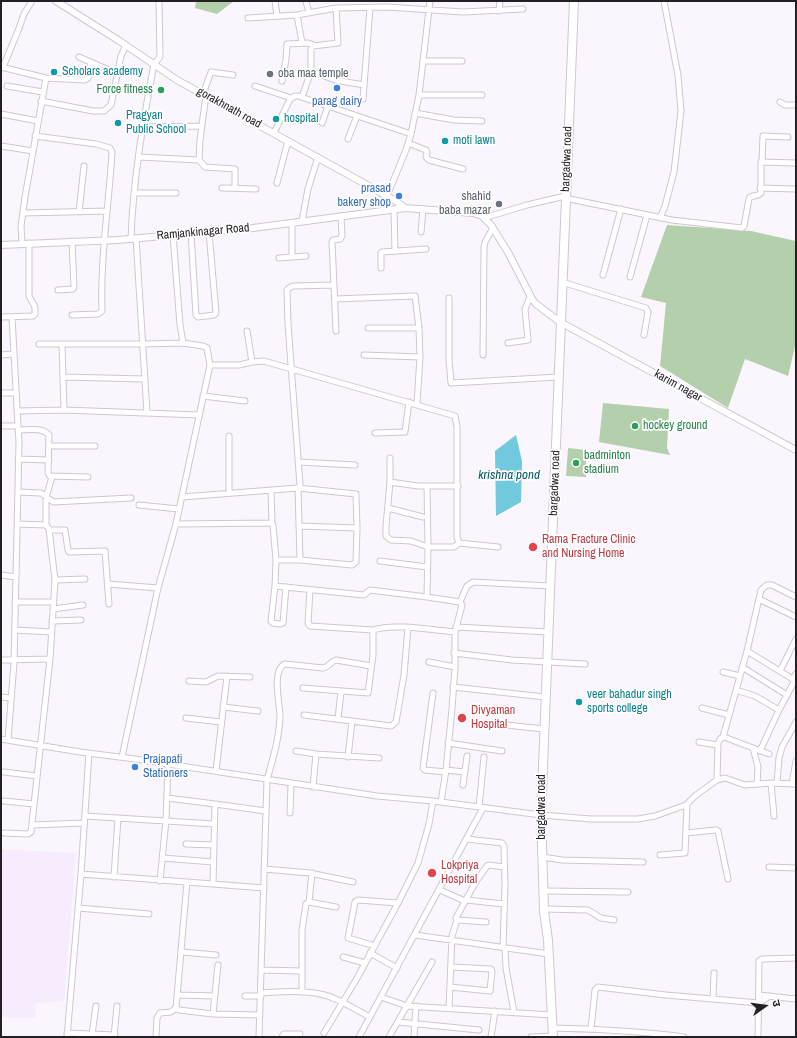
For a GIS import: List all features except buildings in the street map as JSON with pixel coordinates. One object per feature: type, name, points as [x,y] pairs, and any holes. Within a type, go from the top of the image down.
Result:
[{"type":"main road","name":"bargadwa road","points":[[553,1034],[549,954],[544,909],[541,815],[546,661],[574,1]]},
{"type":"street","points":[[32,1],[23,17],[2,67],[46,78],[87,80],[91,62]]},
{"type":"street","name":"gorakhnath road","points":[[56,1],[126,45],[177,80],[318,157],[387,196],[405,208]]},
{"type":"street","points":[[147,413],[143,344],[133,238],[134,193],[142,127],[154,64],[160,57],[159,1]]},
{"type":"street","points":[[274,1],[277,16]]},
{"type":"street","points":[[306,1],[309,13]]},
{"type":"street","points":[[388,1],[388,8]]},
{"type":"street","points":[[387,196],[411,134],[419,94],[430,1]]},
{"type":"street","points":[[499,11],[500,1]]},
{"type":"street","points":[[660,218],[665,206],[674,172],[681,111],[678,75],[664,1]]},
{"type":"street","points":[[248,18],[298,15],[336,8],[429,9],[463,12],[523,10]]},
{"type":"street","points":[[282,81],[287,44],[310,43],[314,45],[338,43],[336,8]]},
{"type":"street","points":[[363,99],[370,8]]},
{"type":"street","points":[[298,15],[302,43]]},
{"type":"street","points":[[41,101],[99,112],[106,110],[112,103],[121,56],[126,45]]},
{"type":"street","points":[[302,97],[311,71],[311,49],[314,45]]},
{"type":"street","points":[[79,57],[118,74]]},
{"type":"street","points":[[423,61],[462,61]]},
{"type":"street","points":[[311,71],[335,80],[364,85]]},
{"type":"street","points":[[233,75],[211,72],[205,95],[199,160],[204,167],[235,169],[235,188]]},
{"type":"street","points":[[22,243],[21,226],[46,78]]},
{"type":"street","points":[[8,86],[43,92]]},
{"type":"street","points":[[255,86],[291,98],[295,96],[302,97],[411,134]]},
{"type":"street","points":[[419,94],[482,95]]},
{"type":"street","points":[[274,133],[291,98]]},
{"type":"street","points":[[780,102],[785,105],[796,105]]},
{"type":"street","points":[[322,123],[328,106]]},
{"type":"street","points":[[415,113],[454,120],[482,121]]},
{"type":"street","points":[[1,114],[38,121]]},
{"type":"street","points":[[348,139],[357,116]]},
{"type":"street","points":[[142,127],[202,126]]},
{"type":"street","points":[[35,136],[96,144],[112,149],[108,211],[103,256],[101,313],[72,315]]},
{"type":"street","points":[[508,343],[528,340],[528,302],[519,271],[490,232],[484,218],[527,205],[565,197],[675,221],[742,228],[744,226],[749,199],[752,196],[760,195],[760,163],[762,162],[763,136],[788,137]]},
{"type":"street","points":[[277,182],[288,141]]},
{"type":"street","points":[[408,143],[426,150],[426,157],[429,160],[463,169]]},
{"type":"street","points":[[1,146],[33,151]]},
{"type":"street","points":[[302,222],[308,189],[318,157]]},
{"type":"street","points":[[139,158],[199,160]]},
{"type":"street","points":[[762,162],[796,163]]},
{"type":"street","points":[[79,212],[84,166]]},
{"type":"street","points":[[222,188],[256,188]]},
{"type":"street","points":[[760,188],[796,189]]},
{"type":"street","points":[[134,193],[176,193]]},
{"type":"street","name":"Ramjankinagar Road","points":[[1,245],[105,240],[208,232],[302,222],[405,208],[473,213],[484,218]]},
{"type":"street","points":[[421,232],[423,209]]},
{"type":"street","points":[[603,275],[621,209]]},
{"type":"street","points":[[394,210],[395,251]]},
{"type":"street","points":[[23,213],[108,211]]},
{"type":"street","points":[[630,277],[647,215]]},
{"type":"street","points":[[336,331],[332,242],[340,239],[342,236],[341,216]]},
{"type":"street","points":[[292,223],[292,257]]},
{"type":"street","points":[[191,233],[196,315],[198,317],[214,315],[216,313],[208,232]]},
{"type":"street","points":[[483,355],[484,248],[490,232]]},
{"type":"street","points":[[172,235],[183,343]]},
{"type":"street","points":[[58,290],[70,290],[73,289],[74,286],[72,241]]},
{"type":"street","points":[[1,317],[34,316],[35,314],[34,305],[29,296],[29,243]]},
{"type":"street","points":[[381,268],[381,252],[426,249]]},
{"type":"street","points":[[279,258],[306,256]]},
{"type":"street","points":[[562,282],[646,308],[648,312],[644,335]]},
{"type":"street","points":[[300,560],[298,488],[300,485],[288,324],[288,290],[293,286],[334,285]]},
{"type":"street","points":[[335,299],[416,296],[420,357],[417,404]]},
{"type":"street","points":[[449,298],[449,360],[451,383],[558,377]]},
{"type":"street","name":"karim nagar","points":[[528,302],[536,304],[560,322],[796,450]]},
{"type":"street","points":[[8,740],[14,660],[18,492],[18,428],[12,317]]},
{"type":"street","points":[[368,328],[419,328]]},
{"type":"street","points":[[247,331],[252,362]]},
{"type":"street","points":[[39,344],[183,343],[207,348],[210,365],[176,524],[158,588],[122,758]]},
{"type":"street","points":[[62,344],[64,410]]},
{"type":"street","points":[[1,355],[14,354]]},
{"type":"street","points":[[364,355],[420,357]]},
{"type":"street","points":[[210,365],[239,365],[264,361],[455,416],[457,427],[458,486],[457,537],[459,543]]},
{"type":"street","points":[[63,377],[145,379]]},
{"type":"street","points":[[1,393],[16,393]]},
{"type":"street","points":[[203,396],[245,401]]},
{"type":"street","points":[[375,433],[405,432],[409,402]]},
{"type":"street","points":[[17,411],[64,410],[199,415]]},
{"type":"street","points":[[1,426],[46,431],[49,435],[48,473],[52,477],[88,477]]},
{"type":"street","points":[[229,436],[229,493]]},
{"type":"street","points":[[49,446],[95,446]]},
{"type":"street","points":[[390,458],[390,482],[386,526],[387,538],[391,540],[411,541],[428,547],[454,547],[459,543],[498,547]]},
{"type":"street","points":[[18,459],[49,460]]},
{"type":"street","points":[[298,462],[355,465]]},
{"type":"street","points":[[4,833],[28,834],[31,832],[32,825],[50,660],[55,580],[48,527],[47,495],[52,477]]},
{"type":"street","points":[[390,482],[418,486],[458,486]]},
{"type":"street","points":[[427,486],[428,597]]},
{"type":"street","points":[[182,497],[298,488],[356,494],[357,528],[355,564],[352,565],[300,560],[276,560]]},
{"type":"street","points":[[271,490],[272,523],[276,560],[271,621],[273,623],[283,623],[286,587]]},
{"type":"street","points":[[18,492],[41,493],[47,495],[53,502],[131,498]]},
{"type":"street","points":[[139,505],[179,509]]},
{"type":"street","points":[[388,508],[423,517]]},
{"type":"street","points":[[176,524],[272,523]]},
{"type":"street","points":[[17,524],[64,530],[69,552],[105,551],[109,604]]},
{"type":"street","points":[[299,526],[357,528]]},
{"type":"street","points":[[380,561],[427,567]]},
{"type":"street","points":[[1,575],[16,577]]},
{"type":"street","points":[[55,580],[85,579]]},
{"type":"street","points":[[441,802],[446,771],[453,687],[455,630],[462,606],[460,602],[467,586],[473,582],[550,586]]},
{"type":"street","points":[[108,584],[158,588]]},
{"type":"street","points":[[717,780],[718,744],[723,737],[747,651],[761,590],[769,584],[796,598]]},
{"type":"street","points":[[274,586],[364,595],[370,590],[460,602]]},
{"type":"street","points":[[310,590],[309,625],[373,630],[381,627],[396,626],[455,630],[548,632]]},
{"type":"street","points":[[759,599],[796,617]]},
{"type":"street","points":[[15,602],[53,602]]},
{"type":"street","points":[[52,609],[83,605]]},
{"type":"street","points":[[52,621],[81,620]]},
{"type":"street","points":[[304,714],[391,726],[396,722],[404,675],[408,628]]},
{"type":"street","points":[[15,630],[51,632]]},
{"type":"street","points":[[304,688],[368,693],[373,655],[373,630]]},
{"type":"street","points":[[780,671],[796,639]]},
{"type":"street","points":[[747,651],[795,680]]},
{"type":"street","points":[[454,653],[512,660],[585,664]]},
{"type":"street","points":[[1,660],[50,660]]},
{"type":"street","points":[[259,1037],[267,780],[278,739],[280,715],[277,686],[279,669],[284,664],[323,668],[328,666],[334,660],[371,666]]},
{"type":"street","points":[[429,662],[454,667]]},
{"type":"street","points":[[742,668],[787,695]]},
{"type":"street","points":[[723,672],[740,676]]},
{"type":"street","points":[[760,751],[795,680],[796,674]]},
{"type":"street","points":[[189,681],[206,682],[215,676],[250,678]]},
{"type":"street","points":[[216,771],[227,676]]},
{"type":"street","points":[[453,687],[545,696]]},
{"type":"street","points":[[736,690],[755,696],[779,710]]},
{"type":"street","points":[[338,719],[341,692]]},
{"type":"street","points":[[433,693],[423,768],[425,770],[465,772]]},
{"type":"street","points":[[1,697],[11,698]]},
{"type":"street","points":[[223,707],[258,710]]},
{"type":"street","points":[[702,708],[729,715]]},
{"type":"street","points":[[186,718],[221,722]]},
{"type":"street","points":[[348,757],[352,721]]},
{"type":"street","points":[[774,816],[774,783],[779,758],[782,747],[796,722]]},
{"type":"street","points":[[487,724],[544,729]]},
{"type":"street","points":[[723,737],[769,754]]},
{"type":"street","points":[[1,739],[377,796],[433,801],[541,815],[591,819],[638,819],[655,816],[687,804],[696,795],[717,780],[725,778],[746,785],[774,783],[794,784],[796,761]]},
{"type":"street","points":[[699,742],[715,745],[718,744]]},
{"type":"street","points":[[448,743],[502,751]]},
{"type":"street","points":[[754,748],[758,767],[757,784]]},
{"type":"street","points":[[296,751],[348,757],[379,758]]},
{"type":"street","points":[[89,753],[81,874],[67,1035],[92,1034],[114,1036],[117,1006]]},
{"type":"street","points":[[314,787],[316,754]]},
{"type":"street","points":[[463,785],[466,756]]},
{"type":"street","points":[[359,1037],[440,890],[467,839],[481,808],[484,757]]},
{"type":"street","points":[[160,881],[166,820],[168,764]]},
{"type":"street","points":[[4,772],[37,776]]},
{"type":"street","points":[[290,813],[291,784]]},
{"type":"street","points":[[167,798],[266,811]]},
{"type":"street","points":[[4,801],[34,804]]},
{"type":"street","points":[[324,1033],[375,946],[420,859],[433,801]]},
{"type":"street","points":[[213,884],[215,804]]},
{"type":"street","points":[[660,855],[685,853],[687,804]]},
{"type":"street","points":[[85,816],[214,824]]},
{"type":"street","points":[[114,877],[118,818]]},
{"type":"street","points":[[32,825],[84,823]]},
{"type":"street","points":[[686,833],[718,831],[728,879]]},
{"type":"street","points":[[467,839],[503,844],[504,948],[514,1012]]},
{"type":"street","points":[[186,844],[214,845]]},
{"type":"street","points":[[542,857],[562,860],[643,862]]},
{"type":"street","points":[[163,858],[213,862]]},
{"type":"street","points":[[449,1008],[452,936],[457,920],[456,918],[475,883],[487,866],[504,867]]},
{"type":"street","points":[[769,867],[796,868]]},
{"type":"street","points":[[264,870],[312,873],[353,882]]},
{"type":"street","points":[[302,992],[302,920],[306,904],[309,902],[312,873]]},
{"type":"street","points":[[81,874],[264,888]]},
{"type":"street","points":[[156,1037],[157,1018],[160,1013],[171,1012],[176,1008],[187,882]]},
{"type":"street","points":[[440,890],[466,900],[504,904]]},
{"type":"street","points":[[544,891],[628,892]]},
{"type":"street","points":[[375,946],[348,938],[355,902],[358,900],[398,903]]},
{"type":"street","points":[[309,902],[336,907]]},
{"type":"street","points":[[78,908],[149,914]]},
{"type":"street","points":[[544,909],[588,910],[601,918],[614,920]]},
{"type":"street","points":[[457,920],[486,922]]},
{"type":"street","points":[[415,935],[549,954]]},
{"type":"street","points":[[182,952],[216,955]]},
{"type":"street","points":[[370,953],[397,968]]},
{"type":"street","points":[[343,957],[365,963]]},
{"type":"street","points":[[758,1037],[760,960],[796,958]]},
{"type":"street","points":[[389,1037],[432,962]]},
{"type":"street","points":[[213,1014],[218,965]]},
{"type":"street","points":[[450,986],[490,990],[492,971],[491,969],[451,967]]},
{"type":"street","points":[[261,970],[302,972]]},
{"type":"street","points":[[713,999],[714,973]]},
{"type":"street","points":[[591,1029],[595,990],[598,987],[759,1004],[770,996]]},
{"type":"street","points":[[245,996],[302,992],[321,994],[342,1002],[370,1017]]},
{"type":"street","points":[[178,995],[215,996]]},
{"type":"street","points":[[759,995],[796,999]]},
{"type":"street","points":[[381,997],[407,1006],[552,1015]]},
{"type":"street","points":[[92,1034],[96,1006]]},
{"type":"street","points":[[414,1037],[416,1006]]},
{"type":"street","points":[[176,1008],[179,1010],[213,1014],[260,1015]]},
{"type":"street","points":[[491,1037],[495,1011]]},
{"type":"street","points":[[398,1022],[479,1030]]},
{"type":"street","points":[[531,1037],[591,1029],[642,1035],[684,1037]]},
{"type":"street","points":[[282,1037],[284,1034],[300,1034]]},
{"type":"shaded area","points":[[1,849],[76,853],[64,1001],[36,1003],[35,1018],[1,1017]]},
{"type":"green space","points":[[196,1],[234,1],[217,14],[195,8]]},
{"type":"green space","points":[[667,225],[751,231],[796,241],[796,342],[788,376],[745,359],[728,408],[660,366],[666,303],[641,297]]},
{"type":"green space","name":"hockey ground","points":[[603,403],[669,409],[667,448],[670,455],[599,442]]},
{"type":"green space","name":"badminton stadium","points":[[568,448],[586,450],[586,477],[566,476]]},
{"type":"water","name":"krishna pond","points":[[516,435],[522,461],[521,502],[496,516],[495,451]]},
{"type":"place","name":"Scholars academy","points":[[54,72]]},
{"type":"place","name":"oba maa temple","points":[[270,74]]},
{"type":"place","name":"parag dairy","points":[[337,88]]},
{"type":"place","name":"Force fitness","points":[[161,90]]},
{"type":"place","name":"hospital","points":[[276,119]]},
{"type":"place","name":"Pragyan Public School","points":[[118,123]]},
{"type":"place","name":"moti lawn","points":[[445,141]]},
{"type":"place","name":"prasad bakery shop","points":[[399,196]]},
{"type":"place","name":"shahid baba mazar","points":[[499,204]]},
{"type":"place","name":"hockey ground","points":[[635,426]]},
{"type":"place","name":"badminton stadium","points":[[576,463]]},
{"type":"place","name":"Rama Fracture Clinic and Nursing Home","points":[[533,547]]},
{"type":"place","name":"veer bahadur singh sports college","points":[[579,702]]},
{"type":"place","name":"Divyaman Hospital","points":[[462,718]]},
{"type":"place","name":"Prajapati Stationers","points":[[135,767]]},
{"type":"place","name":"Lokpriya Hospital","points":[[432,873]]}]
